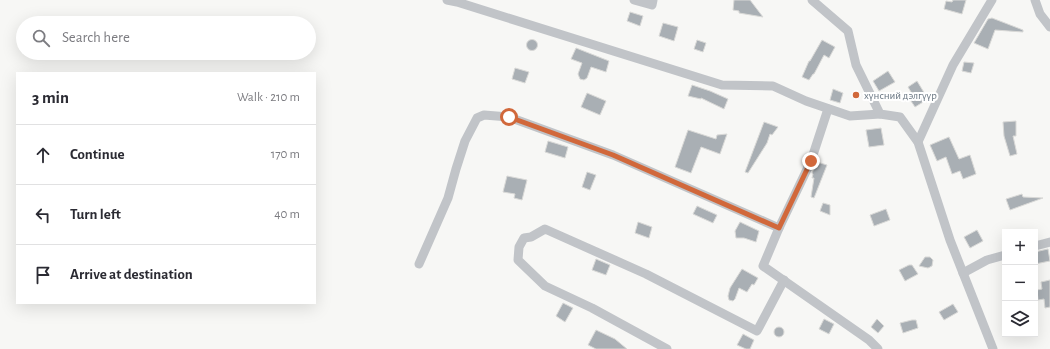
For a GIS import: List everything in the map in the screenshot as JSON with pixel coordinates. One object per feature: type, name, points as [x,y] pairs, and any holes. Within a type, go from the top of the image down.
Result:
[{"type":"street","points":[[447,0],[722,85],[773,86],[806,101],[850,116],[880,114],[900,118],[918,142],[950,240],[993,349]]},
{"type":"street","points":[[634,0],[652,5],[653,0]]},
{"type":"street","points":[[812,0],[848,31],[856,65],[880,114]]},
{"type":"street","points":[[918,142],[953,65],[992,0]]},
{"type":"street","points":[[1035,0],[1040,14],[1050,27]]},
{"type":"street","points":[[828,109],[811,161],[779,228],[763,266],[869,340],[878,349]]},
{"type":"street","points":[[419,264],[448,198],[465,141],[477,118],[484,114],[509,117],[613,155],[779,228]]},
{"type":"street","points":[[668,349],[592,308],[545,286],[518,260],[519,247],[524,238],[531,237],[545,229],[646,274],[757,331],[784,280]]},
{"type":"street","points":[[1038,245],[1050,242]]},
{"type":"street","points":[[963,273],[987,260],[1002,256]]},
{"type":"building","points":[[734,0],[750,0],[763,17],[739,13],[739,11],[733,10]]},
{"type":"building","points":[[953,0],[966,0],[962,14],[944,9],[946,1],[952,2]]},
{"type":"building","points":[[630,12],[643,16],[640,26],[627,21]]},
{"type":"building","points":[[992,18],[1023,30],[1023,32],[995,30],[988,49],[974,43],[988,19]]},
{"type":"building","points":[[663,23],[678,27],[674,41],[659,36]]},
{"type":"building","points":[[532,39],[536,41],[538,45],[536,49],[532,51],[528,49],[526,45],[528,41]]},
{"type":"building","points":[[697,40],[706,43],[703,52],[694,49]]},
{"type":"building","points":[[822,40],[835,47],[829,58],[824,55],[814,74],[809,80],[802,77],[809,61]]},
{"type":"building","points":[[576,48],[609,61],[606,72],[591,67],[587,78],[584,80],[580,79],[578,74],[582,63],[571,59]]},
{"type":"building","points":[[964,62],[974,63],[971,73],[962,71]]},
{"type":"building","points":[[515,68],[529,72],[525,83],[512,79]]},
{"type":"building","points":[[888,71],[895,82],[879,91],[873,81]]},
{"type":"building","points":[[917,81],[928,99],[915,107],[907,95],[911,92],[908,87]]},
{"type":"building","points":[[692,85],[728,99],[724,109],[701,98],[688,96]]},
{"type":"building","points":[[833,89],[843,93],[840,103],[830,100]]},
{"type":"building","points":[[587,93],[606,101],[600,115],[581,107]]},
{"type":"building","points":[[1016,121],[1016,136],[1013,136],[1017,154],[1010,156],[1004,136],[1003,122]]},
{"type":"building","points":[[764,122],[778,127],[772,135],[770,134],[767,143],[748,173],[745,172]]},
{"type":"building","points":[[881,128],[884,145],[869,147],[866,130]]},
{"type":"building","points":[[688,130],[716,139],[717,135],[727,134],[720,154],[701,147],[691,173],[675,167]]},
{"type":"building","points":[[949,137],[959,159],[970,155],[976,174],[963,179],[960,171],[952,174],[946,157],[937,161],[930,145]]},
{"type":"building","points":[[548,141],[568,147],[565,158],[545,152]]},
{"type":"building","points":[[817,162],[827,165],[814,198],[811,197],[814,178],[812,178],[812,173]]},
{"type":"building","points":[[587,172],[596,175],[590,190],[582,187]]},
{"type":"building","points":[[507,176],[527,180],[522,200],[514,198],[515,194],[503,192]]},
{"type":"building","points":[[1022,194],[1023,197],[1043,198],[1010,210],[1006,199]]},
{"type":"building","points":[[823,203],[830,205],[830,215],[820,211]]},
{"type":"building","points":[[697,206],[717,215],[713,223],[693,214]]},
{"type":"building","points":[[886,209],[890,220],[874,226],[870,215]]},
{"type":"building","points":[[638,222],[652,227],[649,238],[635,233]]},
{"type":"building","points":[[740,222],[759,231],[756,242],[744,238],[736,238],[735,231]]},
{"type":"building","points":[[977,230],[983,241],[970,248],[964,237]]},
{"type":"building","points":[[1048,249],[1050,261],[1038,263],[1038,251]]},
{"type":"building","points":[[925,257],[930,257],[933,260],[932,266],[928,268],[919,266]]},
{"type":"building","points":[[596,259],[610,265],[606,275],[592,270]]},
{"type":"building","points":[[912,265],[918,274],[905,281],[899,270]]},
{"type":"building","points":[[742,269],[758,278],[747,292],[739,288],[735,299],[733,301],[729,300],[728,296],[730,288]]},
{"type":"building","points":[[1050,280],[1050,307],[1045,308],[1044,299],[1038,300],[1038,290],[1042,289],[1041,282]]},
{"type":"building","points":[[563,303],[573,308],[565,322],[556,316]]},
{"type":"building","points":[[953,304],[958,312],[944,320],[939,312]]},
{"type":"building","points":[[824,319],[834,324],[829,334],[819,329]]},
{"type":"building","points":[[877,319],[884,326],[878,333],[871,327]]},
{"type":"building","points":[[916,320],[918,328],[903,333],[900,323]]},
{"type":"building","points":[[777,327],[781,327],[783,328],[783,336],[777,337],[774,334],[774,330]]},
{"type":"building","points":[[596,330],[615,339],[627,349],[596,349],[588,345]]},
{"type":"building","points":[[743,334],[754,340],[750,349],[737,345]]},
{"type":"place","name":"хүнсний дэлгүүр","points":[[856,95]]},
{"type":"route","points":[[509,117],[613,155],[779,228],[811,161]]}]
